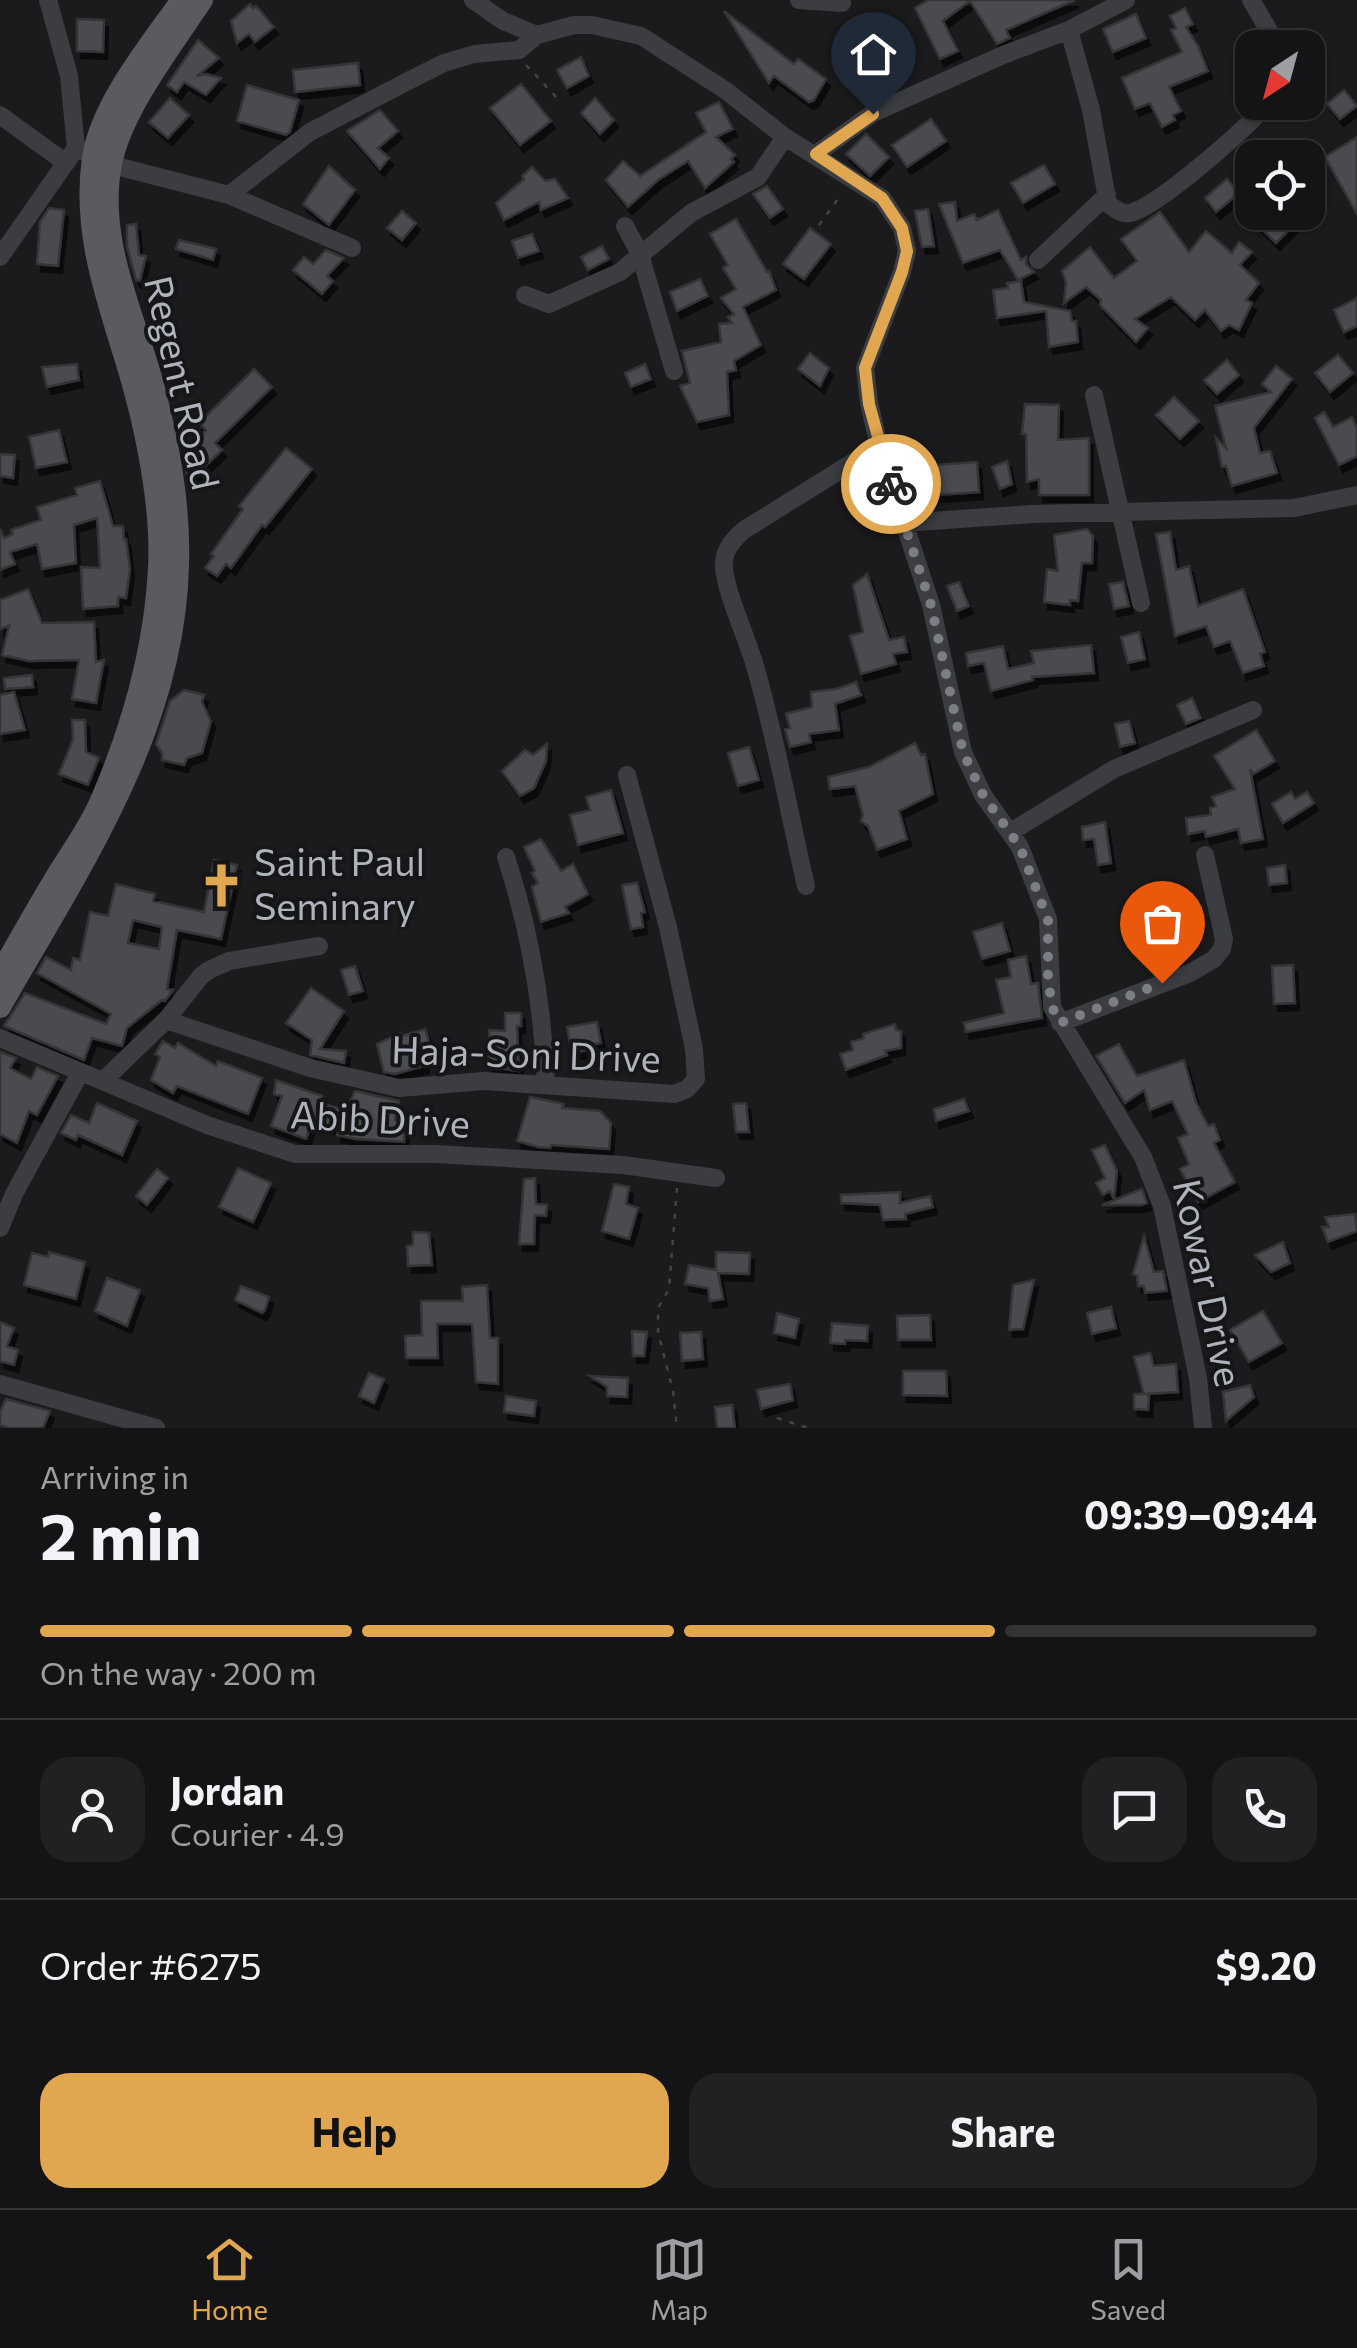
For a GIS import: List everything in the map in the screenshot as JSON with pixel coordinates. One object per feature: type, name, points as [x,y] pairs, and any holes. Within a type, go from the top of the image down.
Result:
[{"type":"main road","name":"Regent Road","points":[[0,974],[99,805],[144,676],[160,565],[156,501],[136,392],[101,284],[90,219],[86,158],[137,63],[182,0]]},
{"type":"main road","name":"Regent Road","points":[[86,158],[120,136],[153,74],[202,0]]},
{"type":"main road","name":"Regent Road","points":[[0,1008],[114,810],[163,680],[173,623],[178,566],[174,498],[154,388],[120,280],[107,216],[86,158]]},
{"type":"street","points":[[48,0],[86,158]]},
{"type":"street","points":[[473,0],[503,21],[538,36]]},
{"type":"street","points":[[799,0],[842,3]]},
{"type":"street","points":[[816,154],[873,114],[1070,30],[1126,0]]},
{"type":"street","points":[[1251,0],[1268,30]]},
{"type":"street","name":"Kowar Drive","points":[[538,36],[574,25],[641,36],[725,90],[784,136],[882,198],[902,228],[907,251],[865,368],[869,404],[902,523],[931,605],[963,752],[983,795],[1012,831],[1048,920],[1052,1007],[1143,1157],[1162,1206],[1198,1378],[1204,1428]]},
{"type":"street","points":[[1070,30],[1091,110],[1107,200],[1120,212],[1130,212],[1173,186],[1253,120]]},
{"type":"street","points":[[229,195],[310,132],[428,71],[474,54],[519,50],[538,36]]},
{"type":"street","points":[[0,115],[86,158],[229,195],[352,248]]},
{"type":"street","points":[[525,296],[549,304],[620,272],[691,213],[758,177],[784,136]]},
{"type":"street","points":[[0,257],[86,158]]},
{"type":"street","points":[[1038,260],[1107,200]]},
{"type":"street","points":[[625,226],[640,254],[674,372]]},
{"type":"street","points":[[1094,395],[1141,602]]},
{"type":"street","points":[[806,886],[767,707],[746,632],[725,579],[724,560],[730,543],[744,530],[880,446]]},
{"type":"street","points":[[902,523],[1048,513],[1294,508],[1357,495]]},
{"type":"street","points":[[1012,831],[1114,769],[1254,710]]},
{"type":"street","name":"Haja-Soni Drive","points":[[166,1020],[310,1068],[399,1088],[484,1081],[674,1094],[687,1089],[696,1079],[694,1050],[668,927],[628,775]]},
{"type":"street","points":[[1060,1023],[1190,973],[1222,949],[1224,938],[1205,856]]},
{"type":"street","points":[[506,857],[526,926],[536,980],[546,1084]]},
{"type":"street","points":[[102,1082],[166,1020],[201,976],[219,965],[319,946]]},
{"type":"street","name":"Abib Drive","points":[[0,1038],[207,1125],[295,1154],[436,1154],[678,1171],[716,1178]]},
{"type":"street","points":[[0,1228],[14,1194],[80,1074]]},
{"type":"street","points":[[0,1384],[156,1428]]},
{"type":"path","points":[[519,50],[528,68],[559,100]]},
{"type":"path","points":[[819,225],[851,176]]},
{"type":"path","points":[[677,1428],[673,1391],[658,1332],[658,1308],[668,1289],[678,1171]]},
{"type":"path","points":[[778,1418],[808,1428]]},
{"type":"building","points":[[928,0],[1075,0],[1006,30],[1010,38],[997,44],[970,1],[943,21],[958,51],[940,59],[915,8]]},
{"type":"building","points":[[250,4],[274,27],[255,42],[249,34],[237,43],[231,21]]},
{"type":"building","points":[[1185,8],[1193,24],[1186,27],[1208,71],[1169,87],[1181,111],[1173,115],[1175,120],[1162,127],[1150,103],[1135,109],[1122,78],[1182,52],[1171,30],[1176,28],[1170,16]]},
{"type":"building","points":[[724,11],[794,64],[798,59],[826,79],[814,100],[809,102],[774,76],[769,83]]},
{"type":"building","points":[[1136,14],[1146,38],[1113,52],[1103,29]]},
{"type":"building","points":[[77,19],[104,20],[103,52],[77,51]]},
{"type":"building","points":[[198,40],[219,58],[197,76],[221,78],[206,95],[184,82],[177,92],[167,85]]},
{"type":"building","points":[[581,57],[589,76],[567,88],[557,70]]},
{"type":"building","points":[[358,63],[360,85],[295,92],[293,70]]},
{"type":"building","points":[[521,84],[551,121],[520,145],[490,108]]},
{"type":"building","points":[[247,85],[299,100],[290,132],[286,135],[237,121]]},
{"type":"building","points":[[1344,90],[1357,106],[1340,119],[1327,104]]},
{"type":"building","points":[[170,98],[189,115],[168,138],[149,122]]},
{"type":"building","points":[[595,98],[614,120],[600,134],[581,113]]},
{"type":"building","points":[[719,102],[733,129],[716,137],[735,155],[731,159],[734,162],[705,188],[688,161],[658,180],[628,207],[606,180],[623,161],[640,176],[706,132],[696,113]]},
{"type":"building","points":[[380,110],[398,131],[378,148],[389,158],[380,169],[347,131]]},
{"type":"building","points":[[931,119],[946,141],[907,167],[892,145]]},
{"type":"building","points":[[866,134],[889,157],[870,176],[846,154]]},
{"type":"building","points":[[1357,137],[1357,214],[1325,157]]},
{"type":"building","points":[[1044,165],[1055,184],[1023,203],[1011,183]]},
{"type":"building","points":[[329,166],[355,190],[329,225],[303,204]]},
{"type":"building","points":[[532,167],[545,181],[555,179],[568,198],[541,210],[539,202],[504,220],[496,203]]},
{"type":"building","points":[[1227,179],[1235,188],[1235,196],[1216,212],[1205,198]]},
{"type":"building","points":[[767,186],[783,209],[770,218],[753,194]]},
{"type":"building","points":[[955,202],[957,221],[974,214],[977,220],[998,210],[1021,260],[1026,257],[1026,264],[1034,272],[1018,280],[1000,250],[963,263],[939,204]]},
{"type":"building","points":[[49,208],[64,210],[58,266],[37,264],[40,222]]},
{"type":"building","points":[[928,209],[934,246],[922,247],[915,211]]},
{"type":"building","points":[[402,211],[416,223],[402,240],[387,228]]},
{"type":"building","points":[[1160,212],[1189,252],[1206,231],[1232,253],[1239,242],[1252,252],[1240,265],[1259,283],[1246,300],[1252,303],[1239,330],[1229,325],[1221,331],[1205,310],[1195,320],[1171,297],[1135,319],[1148,328],[1136,342],[1086,287],[1064,303],[1066,282],[1062,271],[1090,247],[1114,278],[1137,261],[1121,239]]},
{"type":"building","points":[[736,219],[769,271],[776,290],[743,307],[761,345],[734,361],[736,370],[727,372],[729,415],[697,422],[680,386],[690,383],[682,351],[721,342],[719,324],[732,323],[728,317],[734,314],[721,298],[736,289],[723,268],[728,265],[710,234]]},
{"type":"building","points":[[136,224],[139,255],[146,256],[140,281],[136,280],[127,246],[127,225]]},
{"type":"building","points":[[810,228],[831,244],[804,279],[783,264]]},
{"type":"building","points":[[1263,230],[1289,230],[1276,243]]},
{"type":"building","points":[[532,234],[539,251],[518,258],[512,241]]},
{"type":"building","points":[[179,240],[216,249],[213,260],[176,249]]},
{"type":"building","points":[[602,246],[609,259],[588,270],[581,257]]},
{"type":"building","points":[[326,250],[344,258],[327,276],[333,281],[322,294],[293,270],[304,257],[313,264]]},
{"type":"building","points":[[700,279],[708,296],[677,311],[670,292]]},
{"type":"building","points":[[1021,281],[1024,302],[1070,311],[1072,321],[1076,321],[1078,342],[1049,347],[1046,311],[997,318],[993,290]]},
{"type":"building","points":[[1357,298],[1357,326],[1344,332],[1334,310]]},
{"type":"building","points":[[810,353],[829,368],[820,386],[798,369]]},
{"type":"building","points":[[1338,355],[1353,373],[1330,392],[1315,373]]},
{"type":"building","points":[[1227,360],[1239,375],[1217,394],[1204,380]]},
{"type":"building","points":[[77,364],[79,380],[47,387],[42,367]]},
{"type":"building","points":[[645,364],[651,379],[631,387],[625,373]]},
{"type":"building","points":[[1276,366],[1292,379],[1254,428],[1260,453],[1270,451],[1277,473],[1232,486],[1226,466],[1222,467],[1216,438],[1226,448],[1215,406],[1271,392],[1262,384]]},
{"type":"building","points":[[254,369],[272,387],[215,443],[222,450],[188,483],[184,453],[206,430],[199,423]]},
{"type":"building","points":[[1174,397],[1199,421],[1180,439],[1156,415]]},
{"type":"building","points":[[1025,404],[1059,405],[1058,440],[1089,438],[1089,495],[1039,495],[1039,479],[1027,482],[1026,434],[1022,434]]},
{"type":"building","points":[[1324,412],[1333,427],[1352,417],[1357,428],[1357,456],[1339,465],[1315,418]]},
{"type":"building","points":[[59,430],[67,462],[36,468],[29,437]]},
{"type":"building","points":[[286,448],[312,469],[265,527],[262,525],[231,568],[226,564],[217,576],[205,568],[214,556],[211,554],[243,509],[239,506]]},
{"type":"building","points":[[0,454],[15,455],[13,478],[0,476]]},
{"type":"building","points":[[1007,461],[1012,484],[1000,489],[992,467]]},
{"type":"building","points":[[977,462],[979,492],[937,495],[935,465]]},
{"type":"building","points":[[100,481],[113,526],[123,526],[126,539],[130,569],[126,598],[118,597],[118,606],[83,609],[81,567],[100,568],[97,518],[74,525],[76,563],[42,569],[37,544],[10,552],[15,564],[0,570],[0,529],[4,538],[13,534],[11,530],[41,520],[37,507],[77,495],[75,488]]},
{"type":"building","points":[[1087,529],[1093,536],[1092,563],[1082,563],[1078,601],[1070,600],[1070,605],[1044,602],[1047,569],[1058,571],[1054,535]]},
{"type":"building","points":[[1170,532],[1176,570],[1189,566],[1198,606],[1243,589],[1265,652],[1260,654],[1264,666],[1243,673],[1230,641],[1214,647],[1206,626],[1175,636],[1156,534]]},
{"type":"building","points":[[867,574],[889,640],[904,637],[907,652],[893,654],[896,664],[861,674],[850,636],[863,632],[853,585]]},
{"type":"building","points":[[959,582],[969,606],[957,611],[947,586]]},
{"type":"building","points":[[1123,582],[1129,606],[1114,609],[1109,584]]},
{"type":"building","points":[[28,589],[42,623],[94,622],[96,662],[104,660],[96,703],[72,699],[79,660],[29,661],[2,655],[9,626],[0,629],[0,600]]},
{"type":"building","points":[[1139,632],[1145,659],[1128,663],[1121,637]]},
{"type":"building","points":[[1091,645],[1094,673],[1032,677],[1033,680],[991,691],[984,663],[968,666],[966,653],[1003,646],[1008,669],[1034,663],[1031,651]]},
{"type":"building","points":[[32,675],[33,687],[5,689],[4,678]]},
{"type":"building","points":[[856,682],[861,695],[835,704],[839,730],[809,734],[811,742],[790,747],[786,714],[812,707],[811,692]]},
{"type":"building","points":[[184,690],[204,695],[202,702],[211,721],[202,753],[187,758],[184,765],[162,760],[156,744],[170,701]]},
{"type":"building","points":[[14,692],[25,730],[0,734],[0,695]]},
{"type":"building","points":[[1192,698],[1201,718],[1186,724],[1177,705]]},
{"type":"building","points":[[72,720],[85,720],[86,752],[99,758],[88,785],[59,774],[73,739]]},
{"type":"building","points":[[1129,721],[1135,743],[1120,747],[1115,724]]},
{"type":"building","points":[[1256,730],[1275,761],[1253,774],[1250,769],[1263,839],[1241,843],[1238,829],[1206,837],[1205,831],[1188,834],[1186,818],[1211,815],[1210,808],[1216,806],[1212,797],[1235,789],[1214,756]]},
{"type":"building","points":[[915,743],[921,755],[925,754],[933,794],[899,811],[907,839],[877,850],[868,826],[861,821],[855,786],[830,789],[828,777],[869,767]]},
{"type":"building","points":[[547,744],[546,761],[534,788],[520,796],[502,771],[525,750],[533,755]]},
{"type":"building","points":[[749,747],[759,780],[738,786],[728,753]]},
{"type":"building","points":[[611,790],[623,833],[578,845],[570,815],[590,810],[586,797]]},
{"type":"building","points":[[1291,792],[1295,799],[1307,792],[1314,803],[1283,823],[1272,804]]},
{"type":"building","points":[[1105,822],[1111,863],[1098,865],[1094,839],[1083,840],[1082,827]]},
{"type":"building","points":[[541,839],[561,871],[573,864],[588,894],[565,907],[569,913],[541,922],[532,887],[538,883],[524,847]]},
{"type":"building","points":[[214,860],[237,865],[221,939],[177,930],[167,989],[173,990],[165,1001],[127,1028],[122,1046],[92,1038],[84,1060],[4,1026],[25,993],[106,1024],[111,1014],[37,973],[46,957],[71,970],[73,958],[80,960],[90,912],[108,916],[116,884],[155,894],[153,901],[204,912]],"holes":[[[133,920],[162,927],[159,949],[128,943]]]},
{"type":"building","points":[[1285,865],[1287,883],[1269,885],[1267,868]]},
{"type":"building","points":[[637,883],[645,912],[641,913],[643,927],[631,929],[622,885]]},
{"type":"building","points":[[1152,913],[1162,934],[1181,932],[1172,966],[1153,966]]},
{"type":"building","points":[[1002,923],[1010,951],[982,959],[973,932]]},
{"type":"building","points":[[1026,956],[1031,984],[1038,983],[1042,1018],[966,1032],[964,1023],[1004,1013],[996,980],[1011,977],[1008,960]]},
{"type":"building","points":[[1293,965],[1295,1003],[1274,1004],[1272,966]]},
{"type":"building","points":[[355,966],[363,991],[349,995],[341,970]]},
{"type":"building","points":[[311,988],[344,1011],[320,1049],[346,1051],[344,1063],[310,1055],[312,1040],[286,1023]]},
{"type":"building","points":[[505,1013],[521,1013],[521,1026],[517,1026],[519,1071],[489,1067],[489,1030],[505,1031]]},
{"type":"building","points":[[597,1022],[601,1043],[572,1053],[567,1027]]},
{"type":"building","points":[[895,1024],[896,1030],[901,1031],[901,1048],[885,1051],[887,1055],[846,1070],[840,1054],[853,1050],[851,1042]]},
{"type":"building","points":[[425,1029],[434,1057],[423,1060],[425,1066],[395,1074],[384,1072],[377,1044],[401,1033],[402,1036]]},
{"type":"building","points":[[163,1041],[175,1048],[178,1043],[216,1066],[218,1061],[262,1078],[248,1114],[177,1086],[173,1093],[151,1080],[160,1057],[155,1054]]},
{"type":"building","points":[[1119,1044],[1137,1076],[1184,1060],[1196,1102],[1208,1126],[1214,1124],[1220,1140],[1214,1143],[1235,1182],[1198,1202],[1180,1169],[1189,1164],[1178,1138],[1188,1134],[1172,1101],[1150,1110],[1144,1090],[1125,1103],[1096,1056]]},
{"type":"building","points":[[0,1052],[16,1058],[10,1068],[31,1079],[37,1067],[58,1076],[37,1115],[29,1111],[17,1143],[0,1134]]},
{"type":"building","points":[[276,1080],[322,1096],[319,1103],[346,1110],[355,1091],[399,1101],[395,1120],[406,1123],[404,1142],[356,1139],[337,1135],[339,1129],[312,1123],[306,1139],[271,1126],[282,1096],[274,1094]]},
{"type":"building","points":[[530,1097],[564,1104],[562,1108],[600,1111],[611,1123],[609,1149],[538,1147],[517,1141]]},
{"type":"building","points":[[964,1099],[969,1111],[936,1121],[934,1109]]},
{"type":"building","points":[[97,1103],[137,1121],[122,1155],[78,1135],[76,1140],[61,1133],[71,1115],[89,1123]]},
{"type":"building","points":[[746,1103],[749,1132],[736,1132],[733,1104]]},
{"type":"building","points":[[1105,1145],[1117,1171],[1114,1199],[1110,1191],[1103,1195],[1096,1183],[1105,1178],[1092,1150]]},
{"type":"building","points":[[238,1168],[271,1183],[253,1222],[219,1207]]},
{"type":"building","points":[[157,1169],[168,1178],[147,1205],[136,1196]]},
{"type":"building","points":[[535,1178],[536,1204],[547,1205],[546,1216],[535,1215],[534,1244],[519,1244],[524,1179]]},
{"type":"building","points":[[614,1184],[629,1187],[626,1204],[638,1208],[629,1239],[602,1231]]},
{"type":"building","points":[[1142,1189],[1147,1203],[1102,1205]]},
{"type":"building","points":[[900,1192],[900,1203],[930,1196],[933,1207],[905,1214],[906,1219],[883,1220],[880,1205],[841,1203],[841,1195]]},
{"type":"building","points":[[1355,1214],[1357,1231],[1328,1242],[1322,1227],[1329,1227],[1325,1217]]},
{"type":"building","points":[[413,1232],[429,1233],[432,1265],[408,1266],[407,1246],[413,1245]]},
{"type":"building","points":[[1144,1236],[1154,1272],[1163,1271],[1167,1291],[1145,1293],[1144,1286],[1138,1286],[1133,1274]]},
{"type":"building","points":[[1283,1242],[1290,1263],[1271,1272],[1255,1255]]},
{"type":"building","points":[[49,1252],[85,1262],[76,1299],[24,1285],[32,1253],[48,1257]]},
{"type":"building","points":[[716,1252],[750,1253],[749,1274],[718,1273],[723,1299],[710,1301],[708,1288],[685,1284],[689,1265],[716,1270]]},
{"type":"building","points":[[107,1278],[140,1290],[127,1326],[95,1311]]},
{"type":"building","points":[[1034,1280],[1023,1329],[1009,1330],[1013,1285]]},
{"type":"building","points":[[487,1285],[490,1338],[498,1338],[498,1384],[476,1382],[472,1324],[437,1324],[438,1358],[406,1358],[405,1336],[422,1335],[421,1301],[463,1301],[462,1287]]},
{"type":"building","points":[[241,1286],[269,1297],[262,1313],[235,1300]]},
{"type":"building","points":[[1111,1307],[1116,1328],[1092,1334],[1087,1313]]},
{"type":"building","points":[[1263,1311],[1282,1343],[1249,1362],[1230,1330]]},
{"type":"building","points":[[777,1313],[799,1319],[795,1338],[774,1333]]},
{"type":"building","points":[[930,1315],[931,1340],[898,1340],[897,1316]]},
{"type":"building","points":[[0,1322],[14,1328],[7,1346],[18,1350],[14,1365],[0,1361]]},
{"type":"building","points":[[832,1323],[868,1326],[867,1341],[830,1343]]},
{"type":"building","points":[[632,1331],[647,1332],[644,1356],[633,1356]]},
{"type":"building","points":[[701,1332],[703,1359],[682,1361],[680,1333]]},
{"type":"building","points":[[1150,1353],[1154,1366],[1176,1364],[1178,1392],[1145,1394],[1149,1395],[1148,1410],[1134,1409],[1134,1394],[1144,1394],[1134,1357]]},
{"type":"building","points":[[903,1371],[946,1371],[947,1396],[903,1395]]},
{"type":"building","points":[[369,1373],[384,1379],[374,1403],[359,1396]]},
{"type":"building","points":[[590,1376],[628,1378],[627,1397],[607,1396],[607,1387]]},
{"type":"building","points":[[790,1384],[793,1400],[761,1409],[757,1390]]},
{"type":"building","points":[[1250,1385],[1254,1397],[1226,1421],[1223,1392]]},
{"type":"building","points":[[506,1396],[536,1401],[534,1416],[504,1412]]},
{"type":"building","points":[[6,1399],[50,1411],[43,1428],[0,1425]]},
{"type":"building","points":[[732,1405],[735,1428],[717,1428],[715,1407]]},
{"type":"way so far","points":[[891,484],[931,605],[963,752],[983,795],[1012,831],[1048,920],[1048,978],[1052,1007],[1060,1023],[1162,983]]},
{"type":"place","name":"Saint Paul Seminary","points":[[221,885]]},
{"type":"route","points":[[873,114],[816,154],[882,198],[902,228],[907,251],[902,272],[865,368],[869,404],[891,484]]}]
